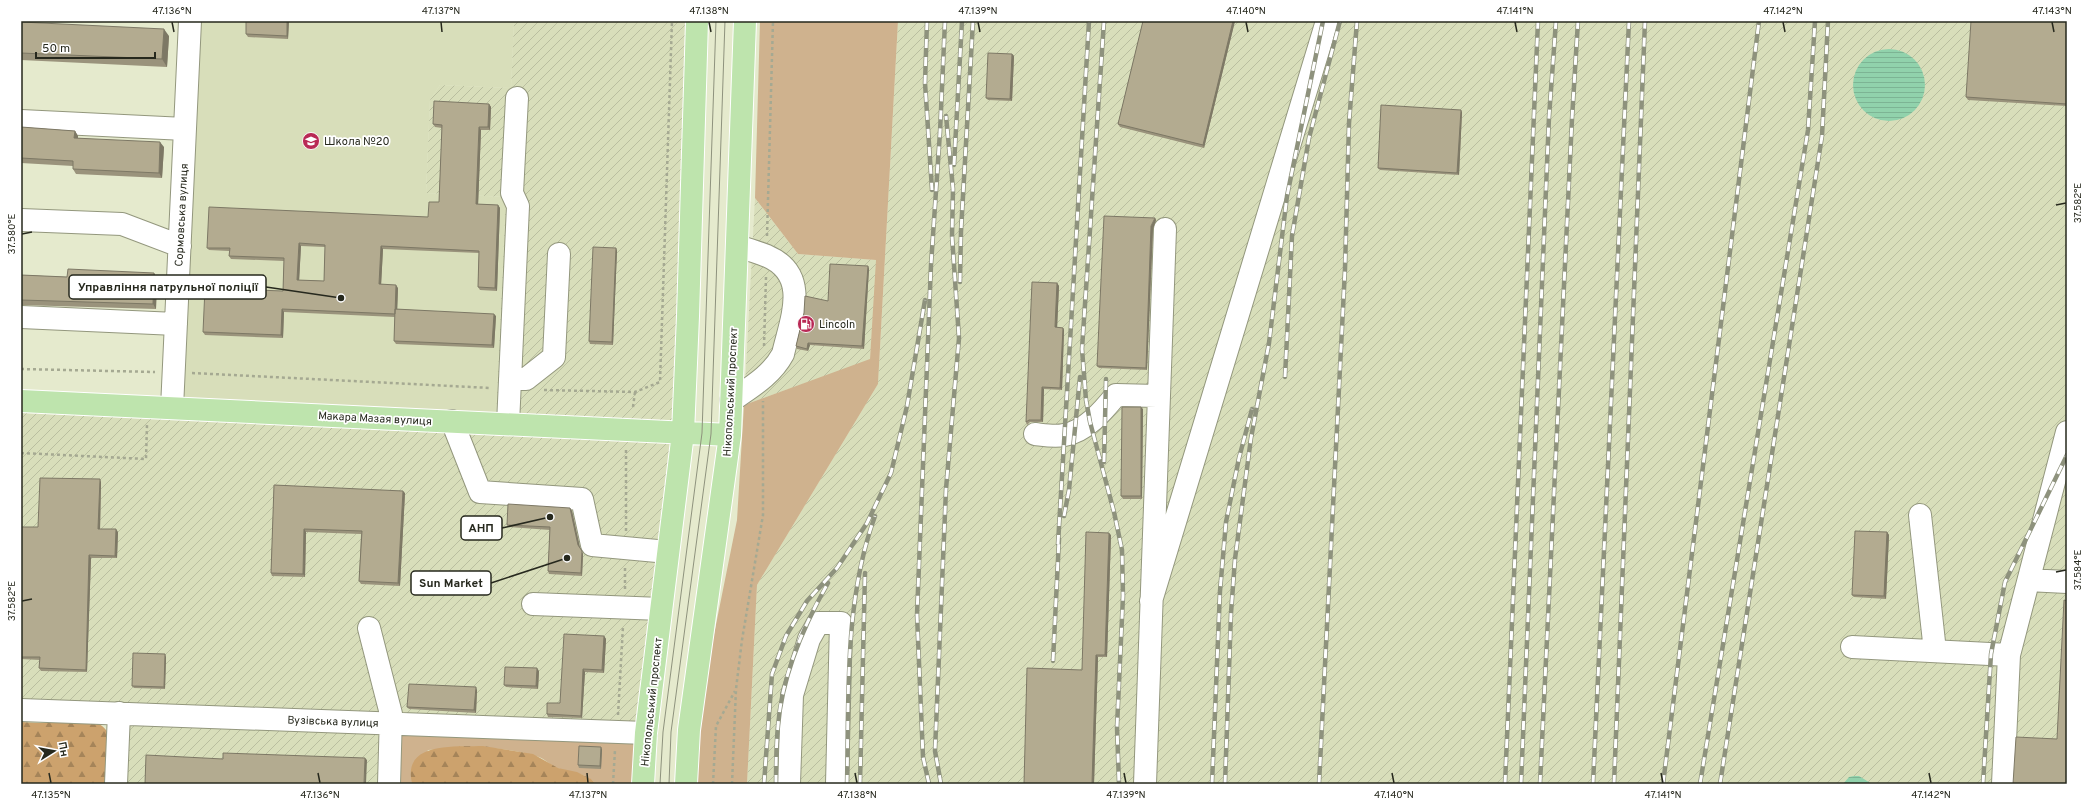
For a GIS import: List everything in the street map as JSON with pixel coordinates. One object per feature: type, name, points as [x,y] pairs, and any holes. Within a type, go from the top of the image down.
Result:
[{"type":"main road","name":"Нікопольський проспект","points":[[643,784],[646,733],[683,432],[697,21]]},
{"type":"main road","name":"Нікопольський проспект","points":[[686,784],[689,730],[730,435],[745,21]]},
{"type":"main road","name":"Макара Мазая вулиця","points":[[21,401],[730,435]]},
{"type":"street","name":"Сормовська вулиця","points":[[172,408],[190,21]]},
{"type":"street","points":[[1151,601],[1327,21]]},
{"type":"street","points":[[508,424],[518,206],[512,193],[517,98]]},
{"type":"street","points":[[21,121],[185,129]]},
{"type":"street","points":[[21,220],[122,224],[180,246]]},
{"type":"street","points":[[1145,784],[1157,396],[1165,230]]},
{"type":"street","points":[[731,401],[764,378],[775,367],[783,354],[796,296],[790,276],[783,268],[767,256],[737,246]]},
{"type":"street","points":[[510,384],[526,379],[554,357],[559,254]]},
{"type":"street","points":[[21,317],[176,324]]},
{"type":"street","points":[[1035,434],[1064,436],[1075,431],[1090,422],[1106,408],[1116,395],[1157,396]]},
{"type":"street","points":[[452,421],[480,492],[582,499],[592,545],[668,552]]},
{"type":"street","points":[[2003,784],[2009,655],[2029,580],[2059,493],[2067,432]]},
{"type":"street","points":[[1920,515],[1935,651]]},
{"type":"street","points":[[2029,580],[2067,582]]},
{"type":"street","points":[[533,604],[661,609]]},
{"type":"street","points":[[789,784],[792,695],[809,639],[818,623],[841,623],[837,784]]},
{"type":"street","points":[[369,628],[391,714],[389,784]]},
{"type":"street","points":[[1852,647],[2009,655]]},
{"type":"street","name":"Вузівська вулиця","points":[[21,710],[646,733]]},
{"type":"street","points":[[116,784],[119,713]]},
{"type":"path","points":[[541,390],[635,392],[660,382],[672,21]]},
{"type":"path","points":[[764,347],[774,21]]},
{"type":"path","points":[[21,369],[174,372],[510,384]]},
{"type":"path","points":[[732,784],[736,689],[742,640],[763,515],[764,378]]},
{"type":"path","points":[[633,407],[635,392]]},
{"type":"path","points":[[21,453],[146,459],[147,425],[154,425]]},
{"type":"path","points":[[713,784],[716,726],[736,689]]},
{"type":"shaded area","points":[[198,21],[514,21],[511,88],[440,85],[430,100],[426,193],[506,197],[496,419],[181,404]]},
{"type":"shaded area","points":[[514,21],[690,21],[676,428],[496,419],[506,197],[426,193],[430,100],[440,85],[511,88]]},
{"type":"shaded area","points":[[760,21],[898,21],[878,384],[757,585],[747,784],[691,784],[694,734],[737,520],[744,405],[870,359],[876,260],[798,254],[755,198]]},
{"type":"shaded area","points":[[898,21],[2067,21],[2067,784],[747,784],[757,585],[878,384]]},
{"type":"shaded area","points":[[1889,49],[1909,55],[1919,65],[1925,85],[1919,105],[1909,115],[1889,121],[1869,115],[1859,105],[1853,85],[1859,65],[1869,55]]},
{"type":"shaded area","points":[[755,198],[798,254],[877,260],[870,360],[744,405]]},
{"type":"shaded area","points":[[21,406],[675,437],[639,734],[397,730],[395,784],[125,784],[128,705],[21,701]]},
{"type":"shaded area","points":[[396,730],[639,739],[636,784],[596,784],[587,777],[578,773],[557,768],[539,757],[511,750],[456,748],[428,750],[413,784],[394,784]]},
{"type":"shaded area","points":[[1859,776],[1872,784],[1843,784],[1849,777]]},
{"type":"green space","points":[[92,721],[103,727],[108,735],[109,748],[107,784],[21,784],[21,722],[40,723]]},
{"type":"green space","points":[[483,746],[533,754],[558,768],[577,772],[591,779],[596,784],[412,783],[411,769],[415,760],[423,753],[446,747]]},
{"type":"building","points":[[246,21],[287,21],[287,36],[246,34]]},
{"type":"building","points":[[1143,21],[1233,21],[1203,145],[1118,124]]},
{"type":"building","points":[[1971,21],[2067,21],[2067,104],[1966,97]]},
{"type":"building","points":[[21,22],[164,29],[162,59],[21,53]]},
{"type":"building","points":[[988,53],[1012,54],[1010,99],[986,98]]},
{"type":"building","points":[[434,101],[489,104],[488,127],[479,127],[476,204],[498,205],[495,288],[478,287],[479,251],[381,246],[379,284],[396,285],[395,314],[282,309],[281,335],[203,332],[205,288],[283,291],[284,258],[229,256],[230,248],[207,248],[209,207],[428,217],[429,202],[439,202],[442,125],[433,124]],"holes":[[[299,243],[325,245],[324,281],[297,280]]]},
{"type":"building","points":[[1381,105],[1461,110],[1457,173],[1378,168]]},
{"type":"building","points":[[21,127],[75,131],[74,138],[160,142],[159,173],[73,169],[73,161],[21,158]]},
{"type":"building","points":[[1104,216],[1155,218],[1151,226],[1146,368],[1097,366]]},
{"type":"building","points":[[593,247],[616,248],[612,342],[589,341]]},
{"type":"building","points":[[830,264],[868,266],[862,346],[808,343],[807,349],[796,346],[804,313],[805,296],[828,301]]},
{"type":"building","points":[[68,269],[154,273],[153,304],[21,300],[21,275],[67,277]]},
{"type":"building","points":[[1032,282],[1057,283],[1055,327],[1063,328],[1060,388],[1042,387],[1041,420],[1029,420],[1026,422]]},
{"type":"building","points":[[395,309],[494,314],[492,345],[394,341]]},
{"type":"building","points":[[1122,407],[1141,407],[1141,496],[1121,496]]},
{"type":"building","points":[[40,478],[100,479],[98,529],[116,529],[115,556],[89,555],[86,670],[39,668],[40,657],[21,657],[21,527],[38,527]]},
{"type":"building","points":[[274,485],[403,491],[398,583],[359,581],[362,531],[304,529],[303,574],[271,573]]},
{"type":"building","points":[[508,504],[570,508],[578,545],[582,551],[581,573],[548,571],[550,527],[507,525]]},
{"type":"building","points":[[1855,531],[1887,532],[1884,596],[1852,595]]},
{"type":"building","points":[[1086,532],[1109,533],[1105,655],[1096,655],[1092,784],[1024,784],[1027,668],[1082,670]]},
{"type":"building","points":[[2064,600],[2067,601],[2067,784],[2013,784],[2016,737],[2057,739]]},
{"type":"building","points":[[564,634],[604,636],[602,670],[583,669],[581,716],[547,714],[547,703],[560,703]]},
{"type":"building","points":[[133,653],[165,654],[164,687],[132,686]]},
{"type":"building","points":[[505,667],[537,668],[536,686],[504,685]]},
{"type":"building","points":[[409,684],[476,687],[474,710],[407,707]]},
{"type":"building","points":[[579,746],[601,747],[600,766],[578,765]]},
{"type":"building","points":[[223,753],[365,758],[364,784],[145,784],[146,755],[223,759]]},
{"type":"tram line","points":[[660,784],[663,732],[702,433],[716,21]]},
{"type":"tram line","points":[[669,784],[671,732],[711,434],[725,21]]},
{"type":"railway","points":[[927,21],[925,83],[932,190]]},
{"type":"railway","points":[[929,784],[923,757],[917,615],[931,265],[940,132],[945,21]]},
{"type":"railway","points":[[954,165],[962,21]]},
{"type":"railway","points":[[960,282],[961,231],[973,21]]},
{"type":"railway","points":[[1058,544],[1089,21]]},
{"type":"railway","points":[[1104,21],[1082,349],[1086,400],[1090,422],[1114,512],[1122,550],[1123,596],[1117,727],[1119,784]]},
{"type":"railway","points":[[1225,784],[1231,613],[1235,559],[1251,438],[1269,343],[1287,196],[1323,21]]},
{"type":"railway","points":[[1285,377],[1292,236],[1309,138],[1340,21]]},
{"type":"railway","points":[[1319,784],[1345,269],[1349,123],[1357,21]]},
{"type":"railway","points":[[1505,784],[1538,21]]},
{"type":"railway","points":[[1521,784],[1549,117],[1556,21]]},
{"type":"railway","points":[[1540,784],[1578,21]]},
{"type":"railway","points":[[1593,784],[1629,21]]},
{"type":"railway","points":[[1614,784],[1645,21]]},
{"type":"railway","points":[[1663,784],[1759,21]]},
{"type":"railway","points":[[1700,784],[1808,130],[1815,21]]},
{"type":"railway","points":[[1720,784],[1822,136],[1828,21]]},
{"type":"railway","points":[[941,784],[935,751],[946,489],[959,338],[952,236],[953,189],[946,116]]},
{"type":"railway","points":[[764,784],[772,674],[786,636],[807,601],[837,568],[867,523],[891,473],[907,406],[925,300]]},
{"type":"railway","points":[[1064,516],[1069,490],[1080,377]]},
{"type":"railway","points":[[1104,462],[1106,379]]},
{"type":"railway","points":[[1212,784],[1220,591],[1226,522],[1239,458],[1252,409]]},
{"type":"railway","points":[[1983,784],[1991,654],[2005,582],[2067,455]]},
{"type":"railway","points":[[847,784],[850,648],[853,615],[865,548],[875,516]]},
{"type":"railway","points":[[1053,661],[1059,539]]},
{"type":"railway","points":[[860,784],[865,573]]},
{"type":"railway","points":[[776,784],[777,733],[784,688],[802,634],[828,583]]},
{"type":"place","name":"Школа №20","points":[[311,141]]},
{"type":"place","name":"Управління патрульної поліції","points":[[341,298]]},
{"type":"place","name":"Lincoln","points":[[806,324]]},
{"type":"place","name":"АНП","points":[[550,517]]},
{"type":"place","name":"Sun Market","points":[[567,558]]}]
